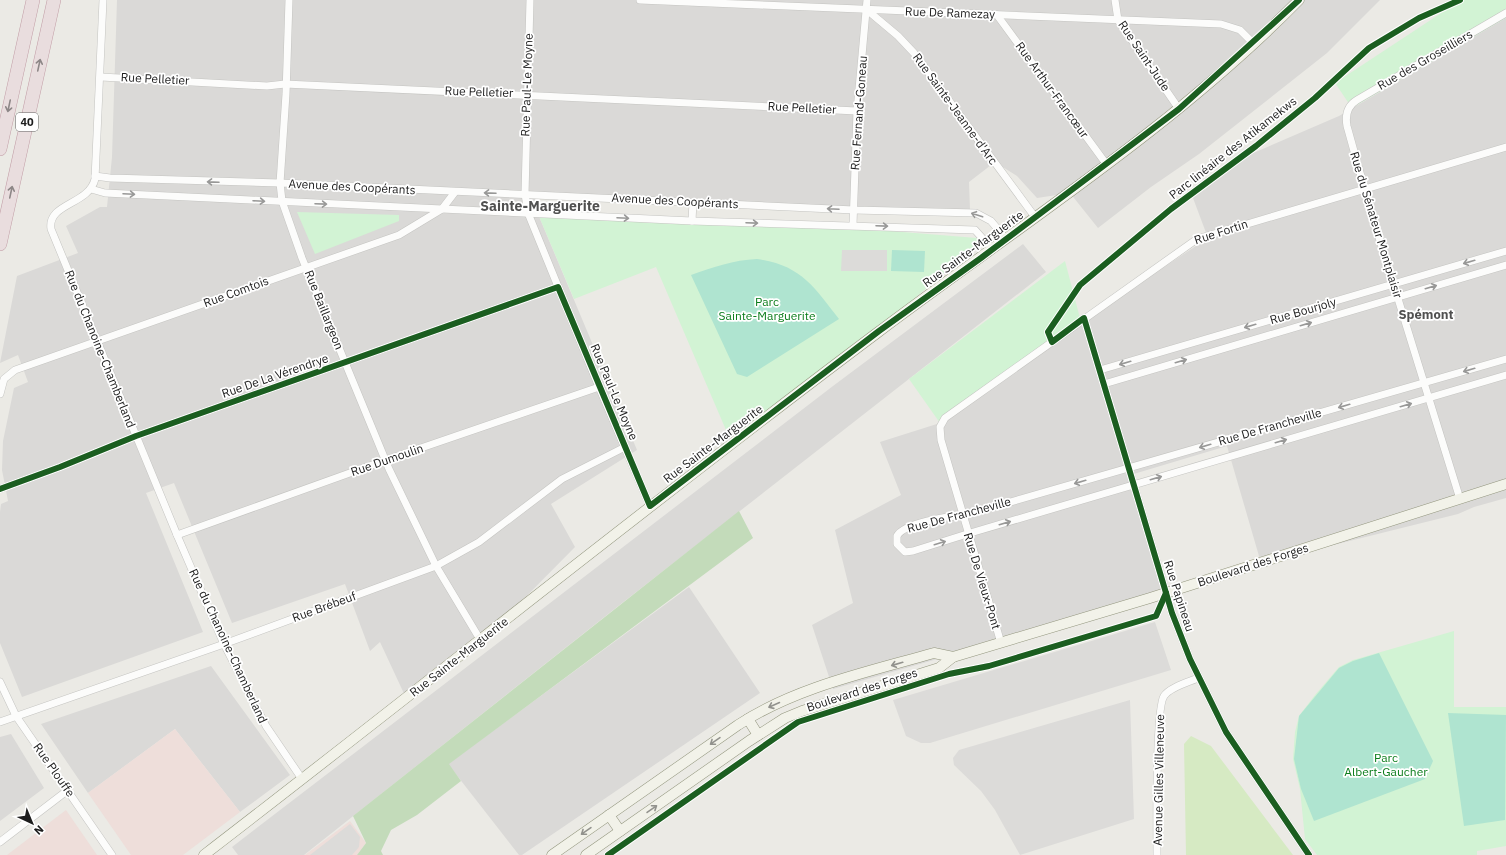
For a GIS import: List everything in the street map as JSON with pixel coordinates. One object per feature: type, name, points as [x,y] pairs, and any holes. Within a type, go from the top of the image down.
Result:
[{"type":"highway","name":"40","points":[[0,149],[33,0]]},
{"type":"highway","name":"40","points":[[0,244],[54,0]]},
{"type":"main road","name":"Rue Sainte-Marguerite","points":[[204,855],[481,640],[650,506],[879,331],[1107,165],[1179,109],[1299,0]]},
{"type":"main road","name":"Boulevard des Forges","points":[[586,855],[758,735],[796,713],[939,668],[953,657],[1166,592],[1506,484]]},
{"type":"main road","name":"Boulevard des Forges","points":[[552,855],[767,707],[794,696],[934,653],[953,657]]},
{"type":"main road","points":[[748,719],[758,735]]},
{"type":"main road","points":[[609,815],[620,831]]},
{"type":"street","points":[[91,189],[95,176],[101,77],[103,0]]},
{"type":"street","name":"Rue Baillargeon","points":[[289,0],[285,84],[286,94],[280,183],[282,201],[306,267],[386,460],[436,566],[481,640]]},
{"type":"street","name":"Rue Paul-Le Moyne","points":[[530,0],[526,94],[525,194],[528,213],[599,387],[650,506]]},
{"type":"street","name":"Rue De Ramezay","points":[[640,0],[1222,24],[1240,30],[1253,43]]},
{"type":"street","name":"Rue Fernand-Goneau","points":[[853,225],[857,110],[867,0]]},
{"type":"street","name":"Rue Saint-Jude","points":[[1115,0],[1118,20],[1179,109]]},
{"type":"street","name":"Rue Sainte-Jeanne-d'Arc","points":[[867,10],[898,36],[914,53],[1035,217]]},
{"type":"street","name":"Rue des Groseilliers","points":[[1347,111],[1356,100],[1506,12]]},
{"type":"street","name":"Rue Arthur-Francœur","points":[[997,15],[1107,165]]},
{"type":"street","name":"Rue Pelletier","points":[[101,77],[267,86],[285,84],[857,110]]},
{"type":"street","name":"Rue du Sénateur Montplaisir","points":[[1347,111],[1346,126],[1364,189],[1460,499]]},
{"type":"street","name":"Rue Fortin","points":[[940,427],[947,417],[1197,238],[1506,147]]},
{"type":"street","name":"Avenue des Coopérants","points":[[95,176],[126,179],[280,183],[854,210],[976,213],[991,221],[1006,239]]},
{"type":"street","name":"Avenue des Coopérants","points":[[91,189],[105,193],[268,202],[282,201],[692,221],[975,230],[992,249]]},
{"type":"street","name":"Rue du Chanoine-Chamberland","points":[[91,189],[82,197],[54,214],[51,218],[51,226],[176,535],[224,644],[266,726],[302,779]]},
{"type":"street","name":"Rue Comtois","points":[[0,394],[2,384],[6,377],[15,370],[399,235],[442,209],[455,192]]},
{"type":"street","points":[[692,221],[693,202]]},
{"type":"street","name":"Rue Bourjoly","points":[[1100,370],[1506,251]]},
{"type":"street","name":"Rue Bourjoly","points":[[1104,384],[1506,265]]},
{"type":"street","name":"Rue De La Vérendrye","points":[[0,489],[60,467],[136,436],[558,287]]},
{"type":"street","name":"Rue Papineau","points":[[1084,318],[1179,634],[1198,678],[1232,743],[1309,855]]},
{"type":"street","name":"Rue De Francheville","points":[[1506,359],[962,516],[947,516],[905,528],[897,536],[897,544],[902,550],[909,552],[1506,375]]},
{"type":"street","name":"Rue Dumoulin","points":[[176,535],[386,460],[599,387]]},
{"type":"street","name":"Rue De Vieux-Pont","points":[[940,427],[940,440],[1001,643]]},
{"type":"street","name":"Rue Brébeuf","points":[[0,722],[224,644],[436,566],[479,542],[562,479],[625,447]]},
{"type":"street","name":"Avenue Gilles Villeneuve","points":[[1157,855],[1158,740],[1161,703],[1166,694],[1198,678]]},
{"type":"street","name":"Rue Plouffe","points":[[0,682],[16,716],[112,855]]},
{"type":"street","points":[[0,842],[68,790]]},
{"type":"shaded area","points":[[117,0],[1380,0],[1327,53],[1199,154],[1151,187],[1098,228],[1070,193],[1037,198],[1017,176],[995,162],[969,182],[970,210],[862,208],[534,193],[538,214],[637,450],[551,504],[575,547],[483,640],[407,700],[380,642],[370,651],[345,584],[232,623],[174,483],[146,493],[203,632],[22,697],[0,643],[0,512],[1,504],[8,501],[2,470],[3,441],[14,388],[28,382],[18,355],[0,363],[17,276],[78,253],[66,226],[100,207],[107,207],[112,157]]},
{"type":"shaded area","points":[[1506,18],[1506,498],[1474,507],[1458,514],[1261,563],[1227,446],[1127,476],[1166,593],[833,689],[812,625],[853,603],[835,530],[901,495],[880,442],[940,423],[1081,322],[1208,238],[1193,198],[1251,154],[1339,116]]},
{"type":"shaded area","points":[[1023,244],[1046,272],[617,607],[304,855],[238,855],[232,847],[833,386]]},
{"type":"shaded area","points":[[842,250],[887,250],[887,271],[841,271]]},
{"type":"shaded area","points":[[689,587],[760,693],[522,855],[519,855],[448,764]]},
{"type":"shaded area","points":[[1155,622],[1171,670],[930,743],[921,743],[906,736],[893,700]]},
{"type":"shaded area","points":[[211,666],[290,775],[240,812],[175,729],[88,793],[41,724]]},
{"type":"shaded area","points":[[1130,700],[1134,819],[1020,855],[995,810],[981,791],[954,765],[953,758],[959,750]]},
{"type":"shaded area","points":[[175,729],[240,812],[183,855],[131,855],[88,793]]},
{"type":"shaded area","points":[[11,734],[44,788],[0,821],[0,737]]},
{"type":"shaded area","points":[[66,810],[97,855],[7,855]]},
{"type":"shaded area","points":[[350,821],[366,843],[357,855],[305,855]]},
{"type":"shaded area","points":[[350,824],[360,837],[359,847],[352,855],[310,855]]},
{"type":"green space","points":[[1461,0],[1506,0],[1506,18],[1352,108],[1335,83]]},
{"type":"green space","points":[[297,212],[399,215],[399,221],[315,254]]},
{"type":"green space","name":"Parc Sainte-Marguerite","points":[[538,214],[853,228],[977,238],[976,247],[797,396],[732,444],[656,267],[574,299]]},
{"type":"green space","points":[[892,250],[925,251],[924,272],[891,271]]},
{"type":"green space","points":[[757,259],[785,266],[796,272],[814,288],[839,319],[747,377],[737,374],[691,275],[732,262]]},
{"type":"green space","points":[[1065,261],[1081,322],[940,423],[909,379]]},
{"type":"green space","points":[[739,511],[753,538],[449,764],[461,781],[417,815],[391,830],[381,851],[383,855],[357,855],[366,843],[353,816]]},
{"type":"green space","name":"Parc Albert-Gaucher","points":[[1454,631],[1454,707],[1506,707],[1506,846],[1477,851],[1477,855],[1317,855],[1305,839],[1300,789],[1293,759],[1295,732],[1299,716],[1339,667],[1353,660]]},
{"type":"green space","points":[[1379,653],[1433,761],[1425,779],[1314,821],[1301,789],[1294,759],[1299,716],[1339,668],[1353,661]]},
{"type":"green space","points":[[1448,713],[1506,715],[1505,820],[1464,826]]},
{"type":"green space","points":[[1191,736],[1211,746],[1293,855],[1186,855],[1184,744]]},
{"type":"cycle path","points":[[0,489],[60,467],[136,436],[558,287],[650,506],[879,331],[981,258],[1179,109],[1299,0]]},
{"type":"cycle path","name":"Parc linéaire des Atikamekws","points":[[1309,855],[1226,732],[1190,659],[1172,613],[1084,318],[1052,342],[1048,332],[1080,285],[1171,209],[1256,146],[1315,98],[1369,48],[1419,18],[1460,0]]},
{"type":"cycle path","points":[[608,855],[798,722],[949,674],[989,666],[1156,616],[1166,593]]},
{"type":"district","name":"Sainte-Marguerite","points":[[540,206]]},
{"type":"district","name":"Spémont","points":[[1426,314]]}]
